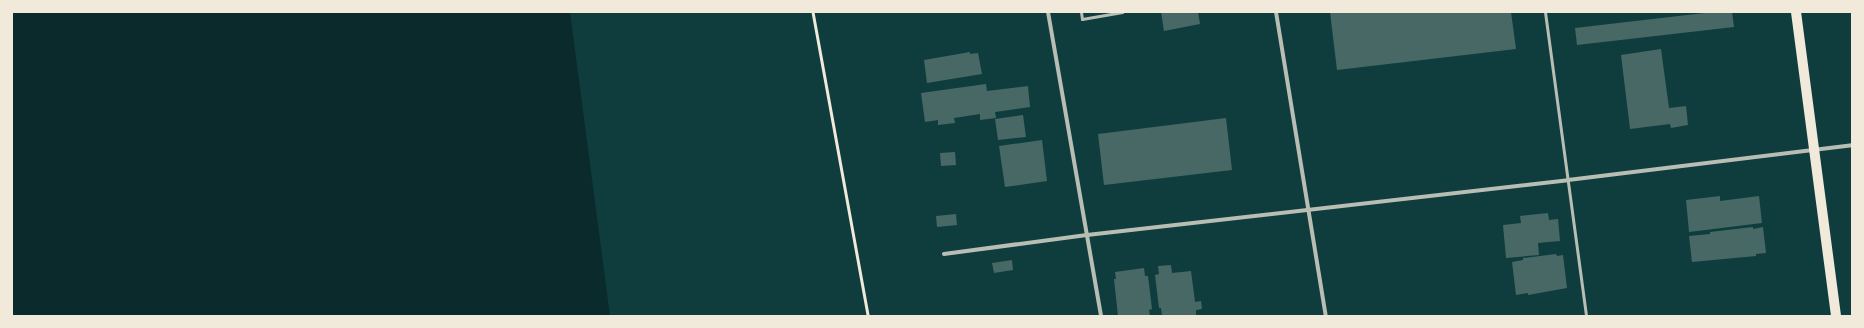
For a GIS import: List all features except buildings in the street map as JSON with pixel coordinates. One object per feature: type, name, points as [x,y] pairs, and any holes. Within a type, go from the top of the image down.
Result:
[{"type":"main road","points":[[1796,12],[1836,316]]},
{"type":"street","points":[[1048,12],[1101,316]]},
{"type":"street","points":[[1276,12],[1326,316]]},
{"type":"street","points":[[944,254],[1088,235],[1568,180],[1852,145]]},
{"type":"lane","points":[[1081,12],[1082,19],[1122,12]]},
{"type":"lane","points":[[1545,12],[1586,316]]},
{"type":"path","points":[[813,12],[868,316]]},
{"type":"water","points":[[12,12],[570,12],[610,316],[12,316]]}]
